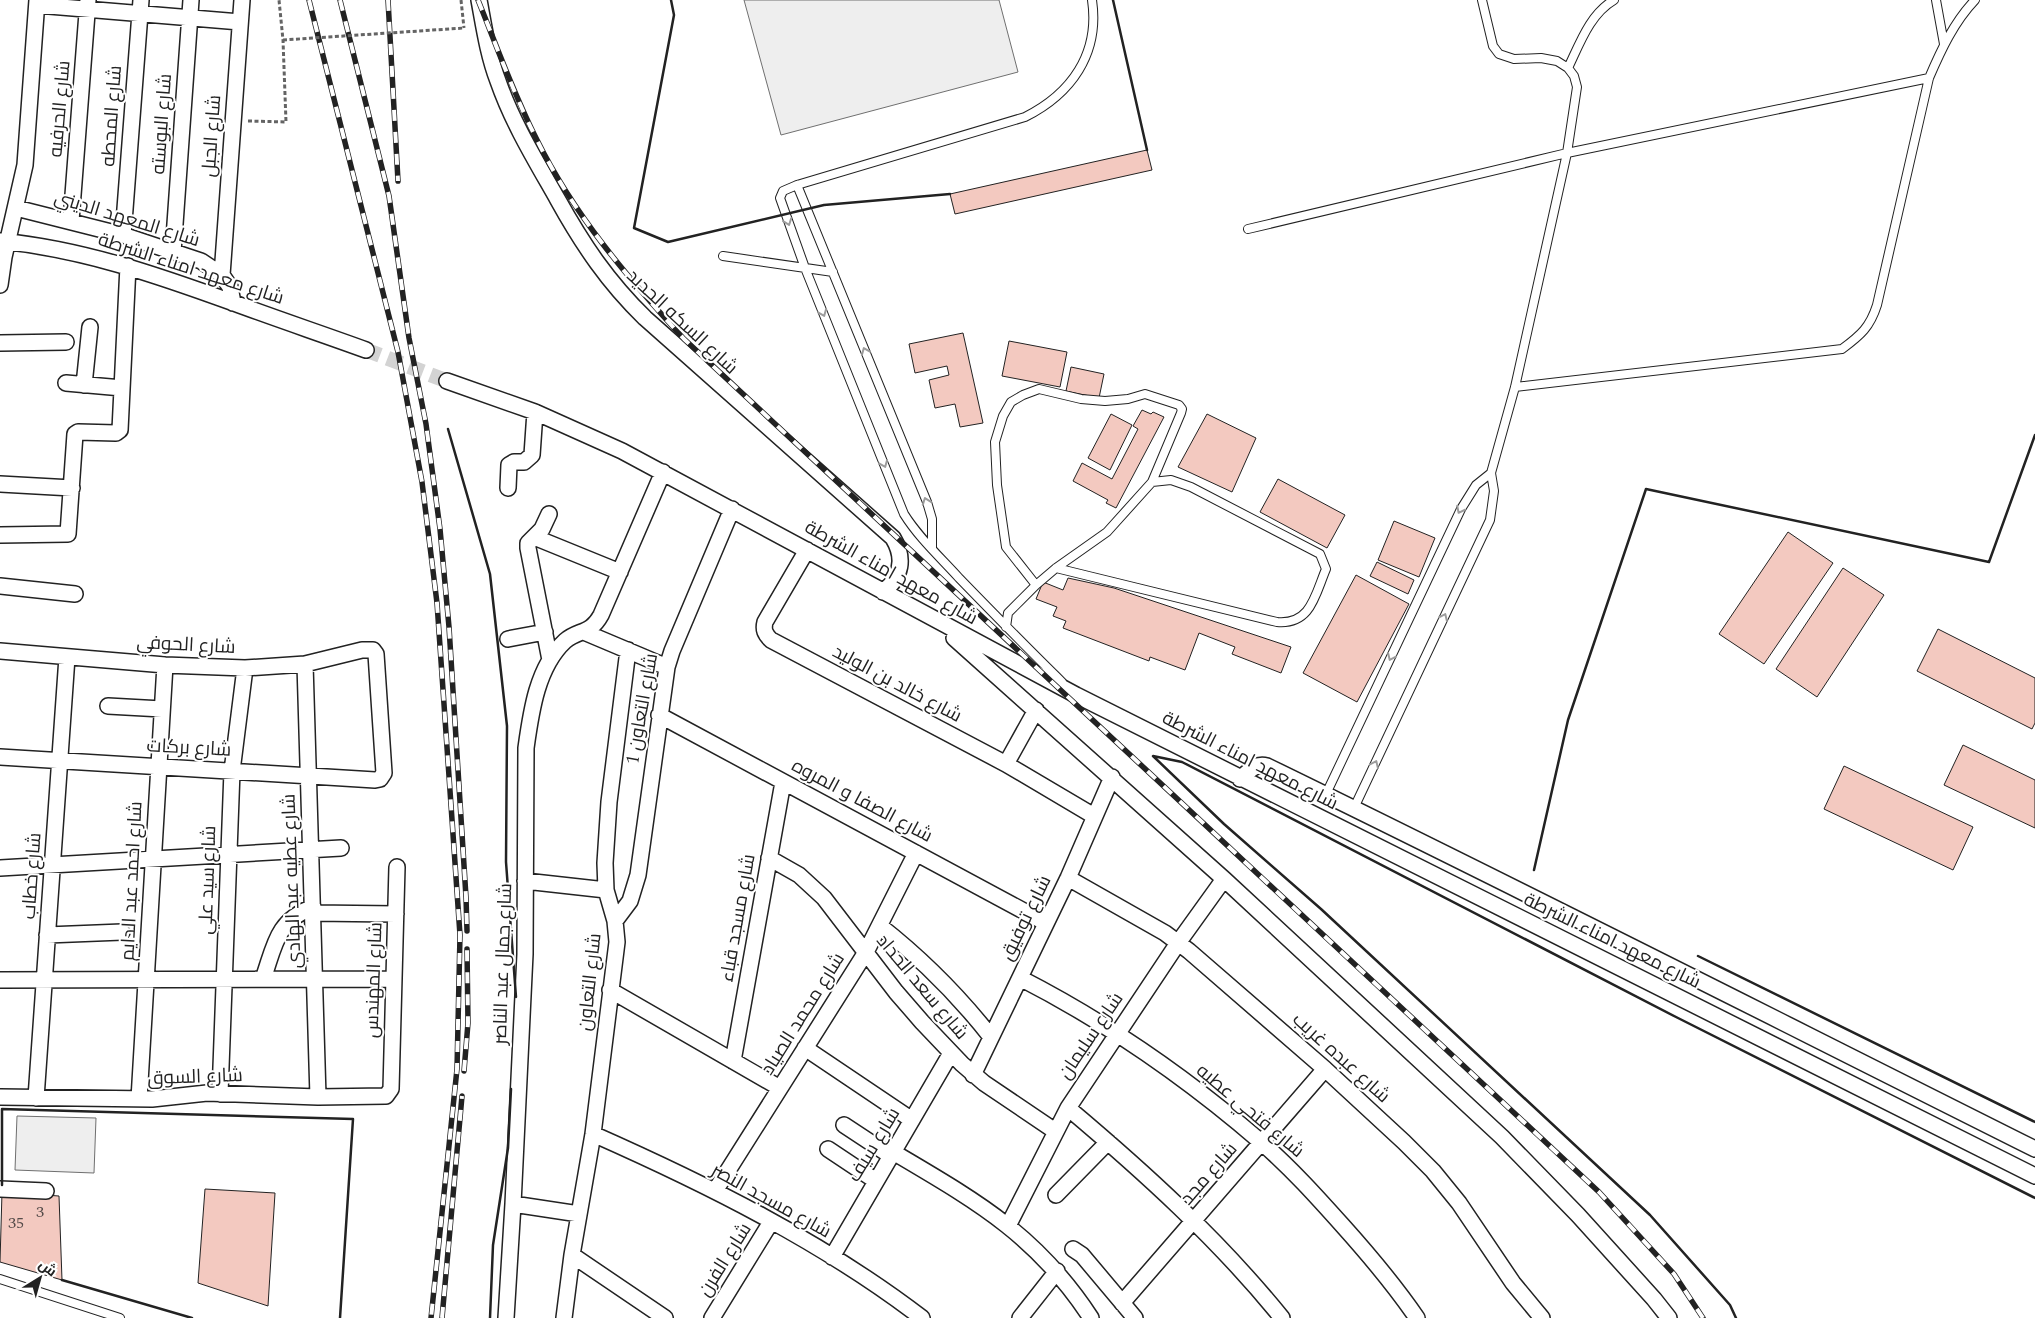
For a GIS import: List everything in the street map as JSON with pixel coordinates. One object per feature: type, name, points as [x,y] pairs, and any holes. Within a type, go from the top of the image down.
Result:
[{"type":"street","name":"شارع البوسته","points":[[173,252],[191,0]]},
{"type":"street","name":"شارع الجبل","points":[[222,275],[242,0]]},
{"type":"street","name":"شارع السكه الحديد","points":[[479,0],[488,48],[510,111],[539,170],[590,255],[610,281],[645,318],[893,538],[898,547],[900,567],[897,577],[883,592]]},
{"type":"street","points":[[0,285],[4,241],[16,208],[25,165],[37,2],[140,7],[189,18],[240,22]]},
{"type":"street","name":"شارع الحرفيه","points":[[71,221],[88,5]]},
{"type":"street","name":"شارع المحطه","points":[[123,235],[140,7]]},
{"type":"street","name":"شارع المعهد الديني","points":[[16,208],[123,235],[201,261],[222,275]]},
{"type":"street","name":"شارع معهد امناء الشرطة","points":[[4,241],[72,251],[128,266],[366,350]]},
{"type":"street","points":[[0,535],[68,534],[75,434],[78,432],[119,432],[128,266]]},
{"type":"street","points":[[222,275],[230,287],[233,303]]},
{"type":"street","points":[[84,385],[90,326]]},
{"type":"street","points":[[0,343],[66,342]]},
{"type":"street","name":"شارع معهد امناء الشرطة","points":[[447,382],[535,412],[580,431],[663,472],[936,622],[1240,779],[2034,1173]]},
{"type":"street","points":[[66,383],[122,388]]},
{"type":"street","points":[[508,488],[509,465],[524,462],[532,455],[535,412]]},
{"type":"street","name":"شارع جمال عبد الناصر","points":[[506,1318],[514,1204],[525,954],[526,748],[534,703],[550,660],[567,640],[592,628],[597,622],[663,472]]},
{"type":"street","points":[[0,484],[72,488]]},
{"type":"street","name":"شارع التعاون 1","points":[[615,921],[630,901],[638,875],[667,667],[672,650],[732,509]]},
{"type":"street","points":[[549,514],[542,529],[528,543],[528,548],[550,660]]},
{"type":"street","points":[[534,537],[620,572]]},
{"type":"street","name":"شارع خالد بن الوليد","points":[[806,550],[765,622],[766,636],[1006,764],[1094,816]]},
{"type":"street","points":[[0,586],[75,594]]},
{"type":"street","points":[[936,622],[1112,777],[1502,1137],[1578,1215],[1669,1318]]},
{"type":"street","points":[[508,639],[545,632]]},
{"type":"street","points":[[584,632],[667,667]]},
{"type":"street","name":"شارع الحوفي","points":[[0,651],[165,665],[245,668],[305,664],[368,649],[373,650],[376,654],[384,773],[380,779],[375,780]]},
{"type":"street","name":"شارع التعاون","points":[[564,1318],[572,1255],[593,1134],[616,942],[615,921],[606,890],[605,863],[609,802],[628,650]]},
{"type":"street","name":"شارع خطاب","points":[[36,1098],[67,657]]},
{"type":"street","name":"شارع عطيه عبد الهادي","points":[[305,664],[318,1097]]},
{"type":"street","name":"شارع احمد عبد الدايم","points":[[139,1099],[165,665]]},
{"type":"street","name":"شارع سيد علي","points":[[220,1094],[232,771],[245,668]]},
{"type":"street","points":[[108,706],[162,709]]},
{"type":"street","points":[[1006,764],[1036,710]]},
{"type":"street","name":"شارع الصفا و المروه","points":[[659,715],[1046,923]]},
{"type":"street","name":"شارع بركات","points":[[0,757],[375,780]]},
{"type":"street","points":[[1240,779],[1260,764],[1326,794],[1513,885],[1664,963],[2035,1148]]},
{"type":"street","name":"شارع توفيق","points":[[973,1074],[1068,878],[1112,777]]},
{"type":"street","name":"شارع مسجد قباء","points":[[733,1061],[783,782]]},
{"type":"street","points":[[0,868],[341,848]]},
{"type":"street","name":"شارع محمد الصياد","points":[[715,1191],[866,952],[916,853]]},
{"type":"street","name":"شارع سعد الحداد","points":[[769,858],[799,875],[818,892],[896,992],[951,1054],[973,1074],[1055,1131]]},
{"type":"street","name":"شارع المهندس","points":[[389,1093],[391,1090],[397,867]]},
{"type":"street","name":"شارع عبده غريب","points":[[1068,878],[1148,923],[1178,943],[1325,1069],[1404,1142],[1433,1172],[1464,1210],[1513,1283],[1542,1318]]},
{"type":"street","name":"شارع سليمان","points":[[1008,1226],[1068,1108],[1178,943],[1224,879]]},
{"type":"street","points":[[525,881],[606,890]]},
{"type":"street","points":[[264,979],[280,931],[288,920],[300,912],[312,910],[396,914]]},
{"type":"street","points":[[880,926],[911,950],[940,977],[967,1006],[991,1037]]},
{"type":"street","points":[[47,935],[122,932]]},
{"type":"street","points":[[1652,983],[1664,963]]},
{"type":"street","name":"شارع فتحي عطيه","points":[[1020,978],[1058,997],[1117,1034],[1192,1087],[1262,1143],[1316,1196],[1367,1253],[1417,1318]]},
{"type":"street","points":[[0,980],[394,979]]},
{"type":"street","points":[[610,990],[780,1088]]},
{"type":"street","points":[[805,1048],[912,1120]]},
{"type":"street","name":"شارع سيف","points":[[832,1257],[951,1054]]},
{"type":"street","name":"شارع مجد","points":[[1122,1303],[1325,1069]]},
{"type":"street","name":"شارع السوق","points":[[0,1097],[139,1099],[166,1098],[193,1093],[383,1097],[389,1093]]},
{"type":"street","points":[[1068,1108],[1108,1142],[1193,1223],[1243,1273],[1282,1318]]},
{"type":"street","points":[[844,1125],[968,1196],[1008,1226],[1056,1271],[1091,1318]]},
{"type":"street","name":"شارع مسجد النصر","points":[[593,1134],[715,1191],[771,1222],[832,1257],[922,1318]]},
{"type":"street","points":[[1056,1195],[1108,1142]]},
{"type":"street","points":[[828,1149],[876,1181]]},
{"type":"street","points":[[0,1190],[46,1192]]},
{"type":"street","points":[[514,1204],[579,1214]]},
{"type":"street","name":"شارع الفرن","points":[[712,1318],[771,1222]]},
{"type":"street","points":[[1073,1249],[1082,1255],[1135,1318]]},
{"type":"street","points":[[572,1255],[665,1318]]},
{"type":"street","points":[[1020,1318],[1056,1271]]},
{"type":"lane","points":[[1076,695],[1006,627],[932,549],[904,514],[805,268],[780,198],[783,191],[797,185],[1025,117],[1043,109],[1058,97],[1082,66],[1089,48],[1093,29],[1092,0]]},
{"type":"lane","points":[[1354,808],[1490,520],[1494,492],[1491,473],[1516,387],[1567,153],[1577,88],[1574,76],[1568,68],[1557,62],[1541,58],[1514,59],[1499,54],[1493,46],[1482,0]]},
{"type":"lane","points":[[1568,68],[1590,23],[1599,11],[1614,0]]},
{"type":"lane","points":[[1936,0],[1944,44]]},
{"type":"lane","points":[[1516,387],[1842,349],[1859,337],[1871,321],[1877,304],[1929,78],[1944,44],[1964,11],[1975,0]]},
{"type":"lane","points":[[1248,229],[1567,153],[1929,78]]},
{"type":"lane","points":[[797,185],[927,502],[932,519],[932,549]]},
{"type":"lane","points":[[722,256],[833,272]]},
{"type":"lane","points":[[1006,627],[1008,613],[1036,585],[1056,568],[1107,532],[1152,482],[1181,413],[1180,405],[1145,394],[1128,399],[1105,402],[1081,399],[1039,389],[1011,402],[1003,416],[995,442],[997,485],[1004,538],[1006,546],[1036,585]]},
{"type":"lane","points":[[1326,794],[1461,509],[1476,485],[1491,473]]},
{"type":"lane","points":[[1056,568],[1277,622],[1289,623],[1298,620],[1305,614],[1326,570],[1320,554],[1190,487],[1171,480],[1152,482]]},
{"type":"lane","points":[[0,1279],[120,1318]]},
{"type":"path","points":[[233,120],[286,122],[283,40],[279,0]]},
{"type":"path","points":[[283,40],[464,28],[461,0]]},
{"type":"shaded area","points":[[744,0],[999,0],[1018,72],[781,135]]},
{"type":"shaded area","points":[[17,1116],[96,1118],[94,1173],[15,1170]]},
{"type":"building","points":[[1147,150],[1152,170],[955,214],[950,194]]},
{"type":"building","points":[[963,333],[983,423],[960,427],[955,404],[935,408],[929,380],[949,375],[947,366],[915,373],[909,344]]},
{"type":"building","points":[[1009,341],[1067,352],[1060,387],[1002,376]]},
{"type":"building","points":[[1071,367],[1104,374],[1099,398],[1066,391]]},
{"type":"building","points":[[1142,410],[1164,417],[1116,508],[1106,503],[1108,500],[1073,481],[1082,463],[1112,479],[1138,429],[1133,426]]},
{"type":"building","points":[[1111,414],[1132,425],[1110,470],[1088,458]]},
{"type":"building","points":[[1207,414],[1256,438],[1232,492],[1178,467]]},
{"type":"building","points":[[1278,479],[1345,515],[1327,548],[1260,512]]},
{"type":"building","points":[[1394,521],[1435,538],[1419,577],[1378,560]]},
{"type":"building","points":[[1788,532],[1833,563],[1764,664],[1719,634]]},
{"type":"building","points":[[1377,562],[1414,580],[1408,594],[1370,576]]},
{"type":"building","points":[[1843,568],[1884,595],[1817,697],[1776,669]]},
{"type":"building","points":[[1356,575],[1409,604],[1357,702],[1303,673]]},
{"type":"building","points":[[1068,578],[1114,588],[1291,647],[1281,673],[1232,654],[1235,647],[1199,633],[1185,670],[1150,657],[1149,661],[1063,628],[1066,621],[1053,616],[1057,607],[1036,599],[1043,582],[1063,590]]},
{"type":"building","points":[[1938,629],[2035,678],[2035,723],[2032,729],[1917,671]]},
{"type":"building","points":[[1963,745],[2035,780],[2035,828],[1944,785]]},
{"type":"building","points":[[1844,766],[1973,827],[1953,870],[1824,809]]},
{"type":"building","points":[[205,1189],[275,1193],[268,1306],[198,1283]]},
{"type":"building","points":[[2,1192],[59,1196],[62,1280],[0,1262]]},
{"type":"tunnel","points":[[366,350],[447,381]]},
{"type":"railway","points":[[309,0],[398,352],[422,482],[437,603],[460,935],[457,1069],[431,1318]]},
{"type":"railway","points":[[340,0],[389,196],[409,338],[426,424],[440,529],[449,627],[467,931]]},
{"type":"railway","points":[[388,0],[398,181]]},
{"type":"railway","points":[[478,0],[513,88],[552,168],[603,245],[684,339],[1599,1192],[1674,1274],[1703,1318]]},
{"type":"railway","points":[[464,1071],[468,1023],[467,949]]},
{"type":"railway","points":[[442,1318],[462,1096]]},
{"type":"wall","points":[[671,0],[674,15],[634,228],[668,242],[824,205],[950,194]]},
{"type":"wall","points":[[1113,0],[1147,150]]},
{"type":"wall","points":[[448,429],[490,574],[507,726],[506,862],[516,997]]},
{"type":"wall","points":[[1534,870],[1568,720],[1646,489],[1989,562],[2035,435]]},
{"type":"wall","points":[[1736,1318],[1730,1305],[1650,1215],[1321,909],[1224,824],[1153,756],[1182,762],[1678,1018],[2035,1198]]},
{"type":"wall","points":[[1698,956],[2035,1122]]},
{"type":"wall","points":[[490,1318],[493,1245],[508,1148],[511,1089]]},
{"type":"wall","points":[[2,1185],[2,1109],[353,1119],[340,1318]]},
{"type":"wall","points":[[62,1280],[192,1318]]}]
